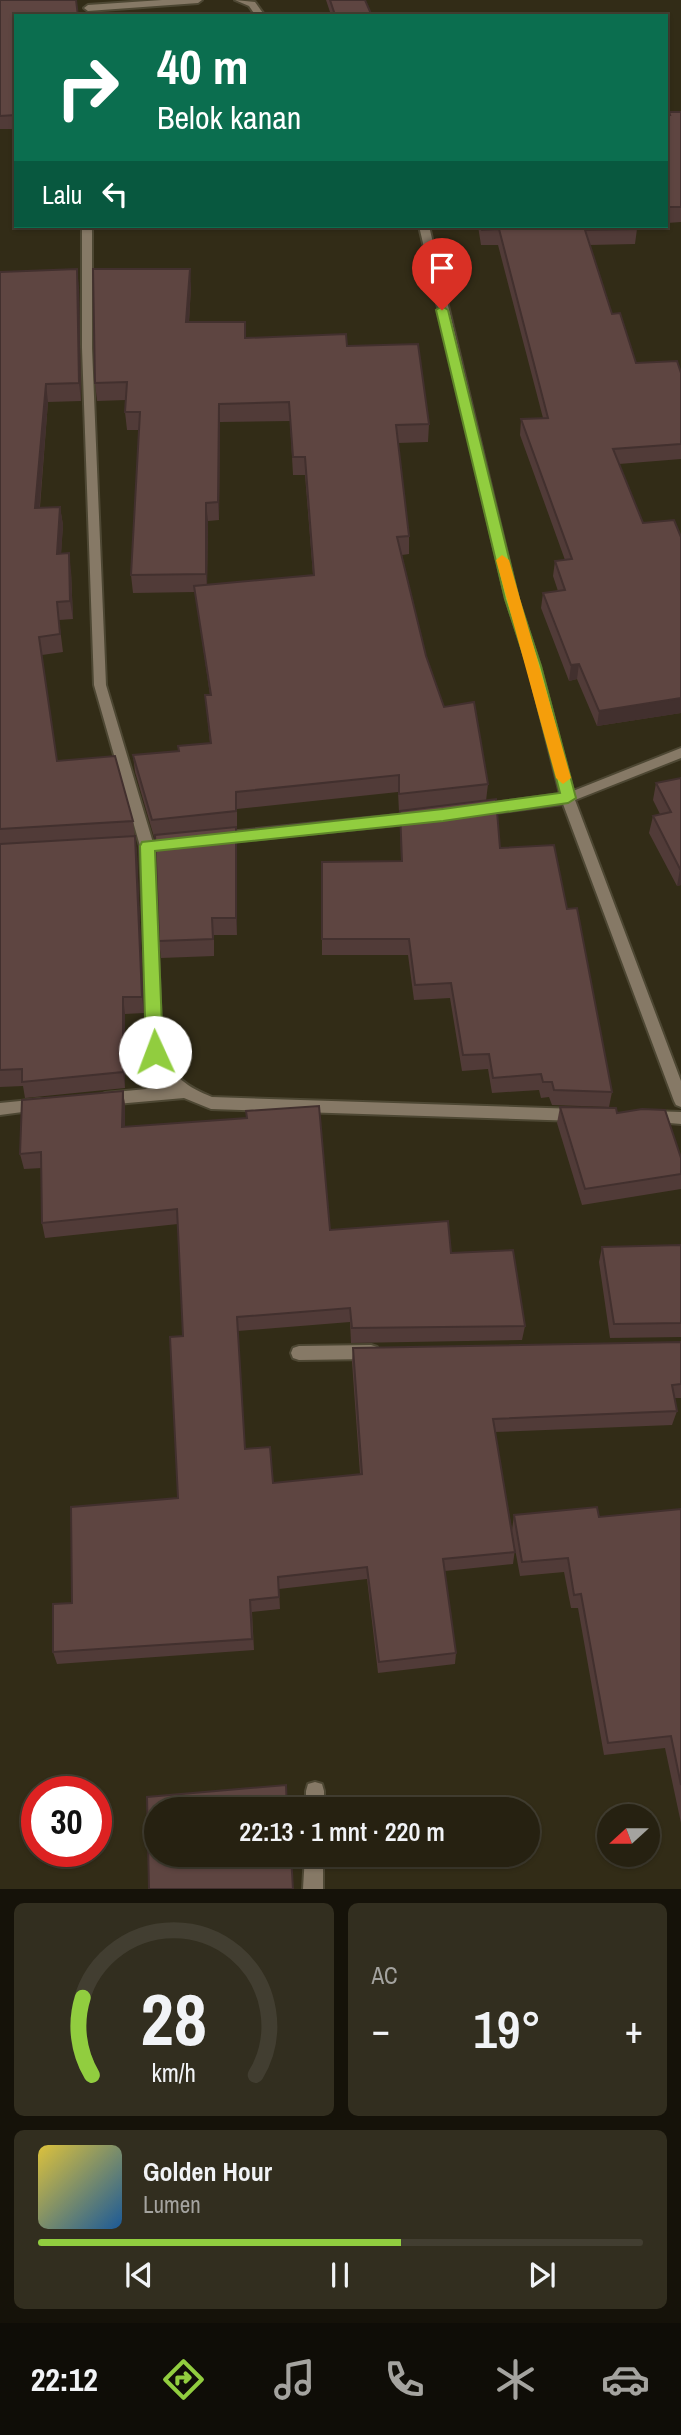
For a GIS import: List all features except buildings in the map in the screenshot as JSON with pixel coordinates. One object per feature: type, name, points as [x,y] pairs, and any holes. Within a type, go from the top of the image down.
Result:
[{"type":"street","points":[[88,8],[198,0]]},
{"type":"street","points":[[239,0],[252,4],[260,14]]},
{"type":"street","points":[[87,228],[87,348],[100,685],[147,846],[155,1052],[164,1077],[184,1092],[211,1103],[598,1115]]},
{"type":"street","points":[[424,228],[509,586],[534,666],[568,798],[681,1101]]},
{"type":"street","points":[[468,812],[568,798],[681,753]]},
{"type":"street","points":[[201,840],[429,817]]},
{"type":"street","points":[[92,1100],[184,1092]]},
{"type":"street","points":[[0,1109],[52,1104]]},
{"type":"street","points":[[639,1116],[681,1118]]},
{"type":"street","points":[[299,1353],[394,1352]]},
{"type":"street","points":[[313,1889],[314,1867]]},
{"type":"slow traffic","points":[[502,560],[534,666],[563,778]]},
{"type":"route","points":[[155,1052],[147,846],[443,815],[568,798],[534,666],[512,599],[442,310]]}]
